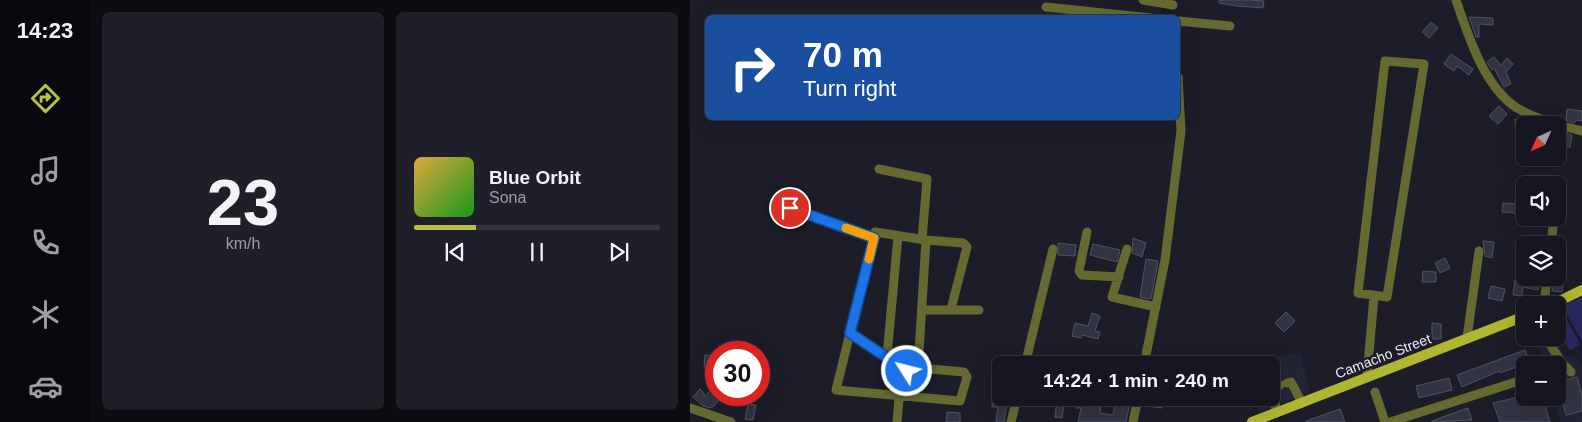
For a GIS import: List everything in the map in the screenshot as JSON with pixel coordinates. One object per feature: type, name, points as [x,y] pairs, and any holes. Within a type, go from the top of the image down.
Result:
[{"type":"main road","points":[[1566,298],[1582,290]]},
{"type":"main road","name":"Camacho Street","points":[[1252,422],[1516,319]]},
{"type":"street","points":[[1142,0],[1173,5]]},
{"type":"street","points":[[1456,0],[1470,42],[1501,94],[1517,108],[1530,114],[1582,131]]},
{"type":"street","points":[[1153,15],[1155,1]]},
{"type":"street","points":[[1046,7],[1124,15]]},
{"type":"street","points":[[1180,21],[1230,26]]},
{"type":"street","points":[[1385,61],[1424,64],[1387,296],[1374,296],[1358,293],[1385,61]]},
{"type":"street","points":[[1146,356],[1166,260],[1181,131],[1180,113]]},
{"type":"street","points":[[879,169],[927,179],[923,310],[918,368]]},
{"type":"street","points":[[790,208],[874,238]]},
{"type":"street","points":[[1552,236],[1553,227]]},
{"type":"street","points":[[850,333],[887,356],[902,369],[918,368],[964,372],[967,377],[960,401],[836,390],[850,333],[874,238],[875,232],[924,240],[962,243],[967,246],[951,309]]},
{"type":"street","points":[[1087,232],[1079,271],[1082,275],[1118,277]]},
{"type":"street","points":[[887,356],[898,236]]},
{"type":"street","points":[[1027,356],[1053,249]]},
{"type":"street","points":[[1127,249],[1112,297],[1156,307]]},
{"type":"street","points":[[1467,338],[1478,250]]},
{"type":"street","points":[[1367,376],[1374,296]]},
{"type":"street","points":[[923,310],[979,310]]},
{"type":"street","points":[[1551,346],[1562,363],[1571,372]]},
{"type":"street","points":[[897,422],[902,369]]},
{"type":"street","points":[[1276,413],[1274,387],[1291,382],[1302,403]]},
{"type":"street","points":[[1390,422],[1516,382]]},
{"type":"street","points":[[1375,392],[1385,422]]},
{"type":"street","points":[[1011,422],[1015,406]]},
{"type":"street","points":[[1133,422],[1136,406]]},
{"type":"street","points":[[691,412],[731,422]]},
{"type":"shaded area","points":[[1582,297],[1582,341],[1566,312],[1566,303]]},
{"type":"shaded area","points":[[1566,318],[1580,344],[1570,351],[1566,344]]},
{"type":"shaded area","points":[[1538,346],[1559,346],[1569,358],[1573,355],[1582,364],[1582,422],[1561,422],[1556,406],[1566,406],[1566,356],[1541,356]]},
{"type":"shaded area","points":[[1300,353],[1310,392],[1280,404],[1280,356],[1277,356]]},
{"type":"shaded area","points":[[1258,406],[1275,406],[1258,413]]},
{"type":"building","points":[[1219,0],[1264,1],[1263,8],[1219,3]]},
{"type":"building","points":[[1469,17],[1493,18],[1493,25],[1479,24],[1479,37],[1476,37]]},
{"type":"building","points":[[1431,22],[1438,28],[1429,38],[1422,32]]},
{"type":"building","points":[[1451,54],[1473,69],[1469,75],[1457,66],[1454,71],[1444,64]]},
{"type":"building","points":[[1494,57],[1501,65],[1507,58],[1513,64],[1506,72],[1511,84],[1504,87],[1494,68],[1492,70],[1487,62]]},
{"type":"building","points":[[1499,106],[1507,114],[1498,124],[1489,116]]},
{"type":"building","points":[[1567,109],[1582,111],[1582,121],[1576,120],[1574,123],[1566,120]]},
{"type":"building","points":[[1566,133],[1572,135],[1570,147],[1566,147]]},
{"type":"building","points":[[1503,203],[1516,204],[1516,213],[1502,212]]},
{"type":"building","points":[[1133,238],[1146,243],[1142,257],[1132,253]]},
{"type":"building","points":[[1483,241],[1494,242],[1492,258],[1485,256]]},
{"type":"building","points":[[1058,243],[1076,245],[1075,256],[1058,255]]},
{"type":"building","points":[[1093,244],[1120,250],[1117,262],[1090,255]]},
{"type":"building","points":[[1445,258],[1450,268],[1440,273],[1435,263]]},
{"type":"building","points":[[1146,259],[1158,261],[1151,299],[1140,297]]},
{"type":"building","points":[[1423,271],[1436,272],[1436,282],[1422,282]]},
{"type":"building","points":[[1515,280],[1516,286],[1539,286],[1538,290],[1523,287],[1522,296],[1513,295]]},
{"type":"building","points":[[1491,286],[1505,289],[1502,301],[1488,298]]},
{"type":"building","points":[[1552,286],[1563,286],[1562,292],[1552,291]]},
{"type":"building","points":[[1286,312],[1295,321],[1284,332],[1275,323]]},
{"type":"building","points":[[1092,313],[1100,316],[1095,331],[1100,332],[1098,339],[1082,335],[1081,338],[1072,336],[1075,323],[1088,326]]},
{"type":"building","points":[[1432,323],[1441,324],[1441,339],[1432,339]]},
{"type":"building","points":[[1525,350],[1528,356],[1516,356],[1516,367],[1500,373],[1499,371],[1462,387],[1457,375]]},
{"type":"building","points":[[1577,377],[1582,395],[1582,411],[1566,415],[1564,406],[1566,406],[1566,380]]},
{"type":"building","points":[[1449,378],[1452,390],[1419,398],[1416,386]]},
{"type":"building","points":[[700,389],[704,393],[705,406],[714,406],[710,408],[703,406],[693,397]]},
{"type":"building","points":[[1516,398],[1516,406],[1545,406],[1550,422],[1500,422],[1493,403]]},
{"type":"building","points":[[748,406],[756,406],[753,420],[745,419]]},
{"type":"building","points":[[1007,406],[1004,422],[996,422],[998,407],[992,407]]},
{"type":"building","points":[[1056,406],[1064,406],[1062,418],[1055,417]]},
{"type":"building","points":[[1076,406],[1100,406],[1100,413],[1113,415],[1115,406],[1129,406],[1126,422],[1078,422],[1081,408],[1076,408]]},
{"type":"building","points":[[1468,408],[1472,420],[1432,422],[1432,421]]},
{"type":"building","points":[[1340,409],[1345,422],[1306,422],[1306,421]]},
{"type":"building","points":[[947,412],[960,413],[960,422],[946,422]]},
{"type":"slow traffic","points":[[846,228],[874,238],[869,259]]},
{"type":"route","points":[[790,208],[874,238],[850,333],[898,365],[904,364],[907,367],[907,371]]}]
